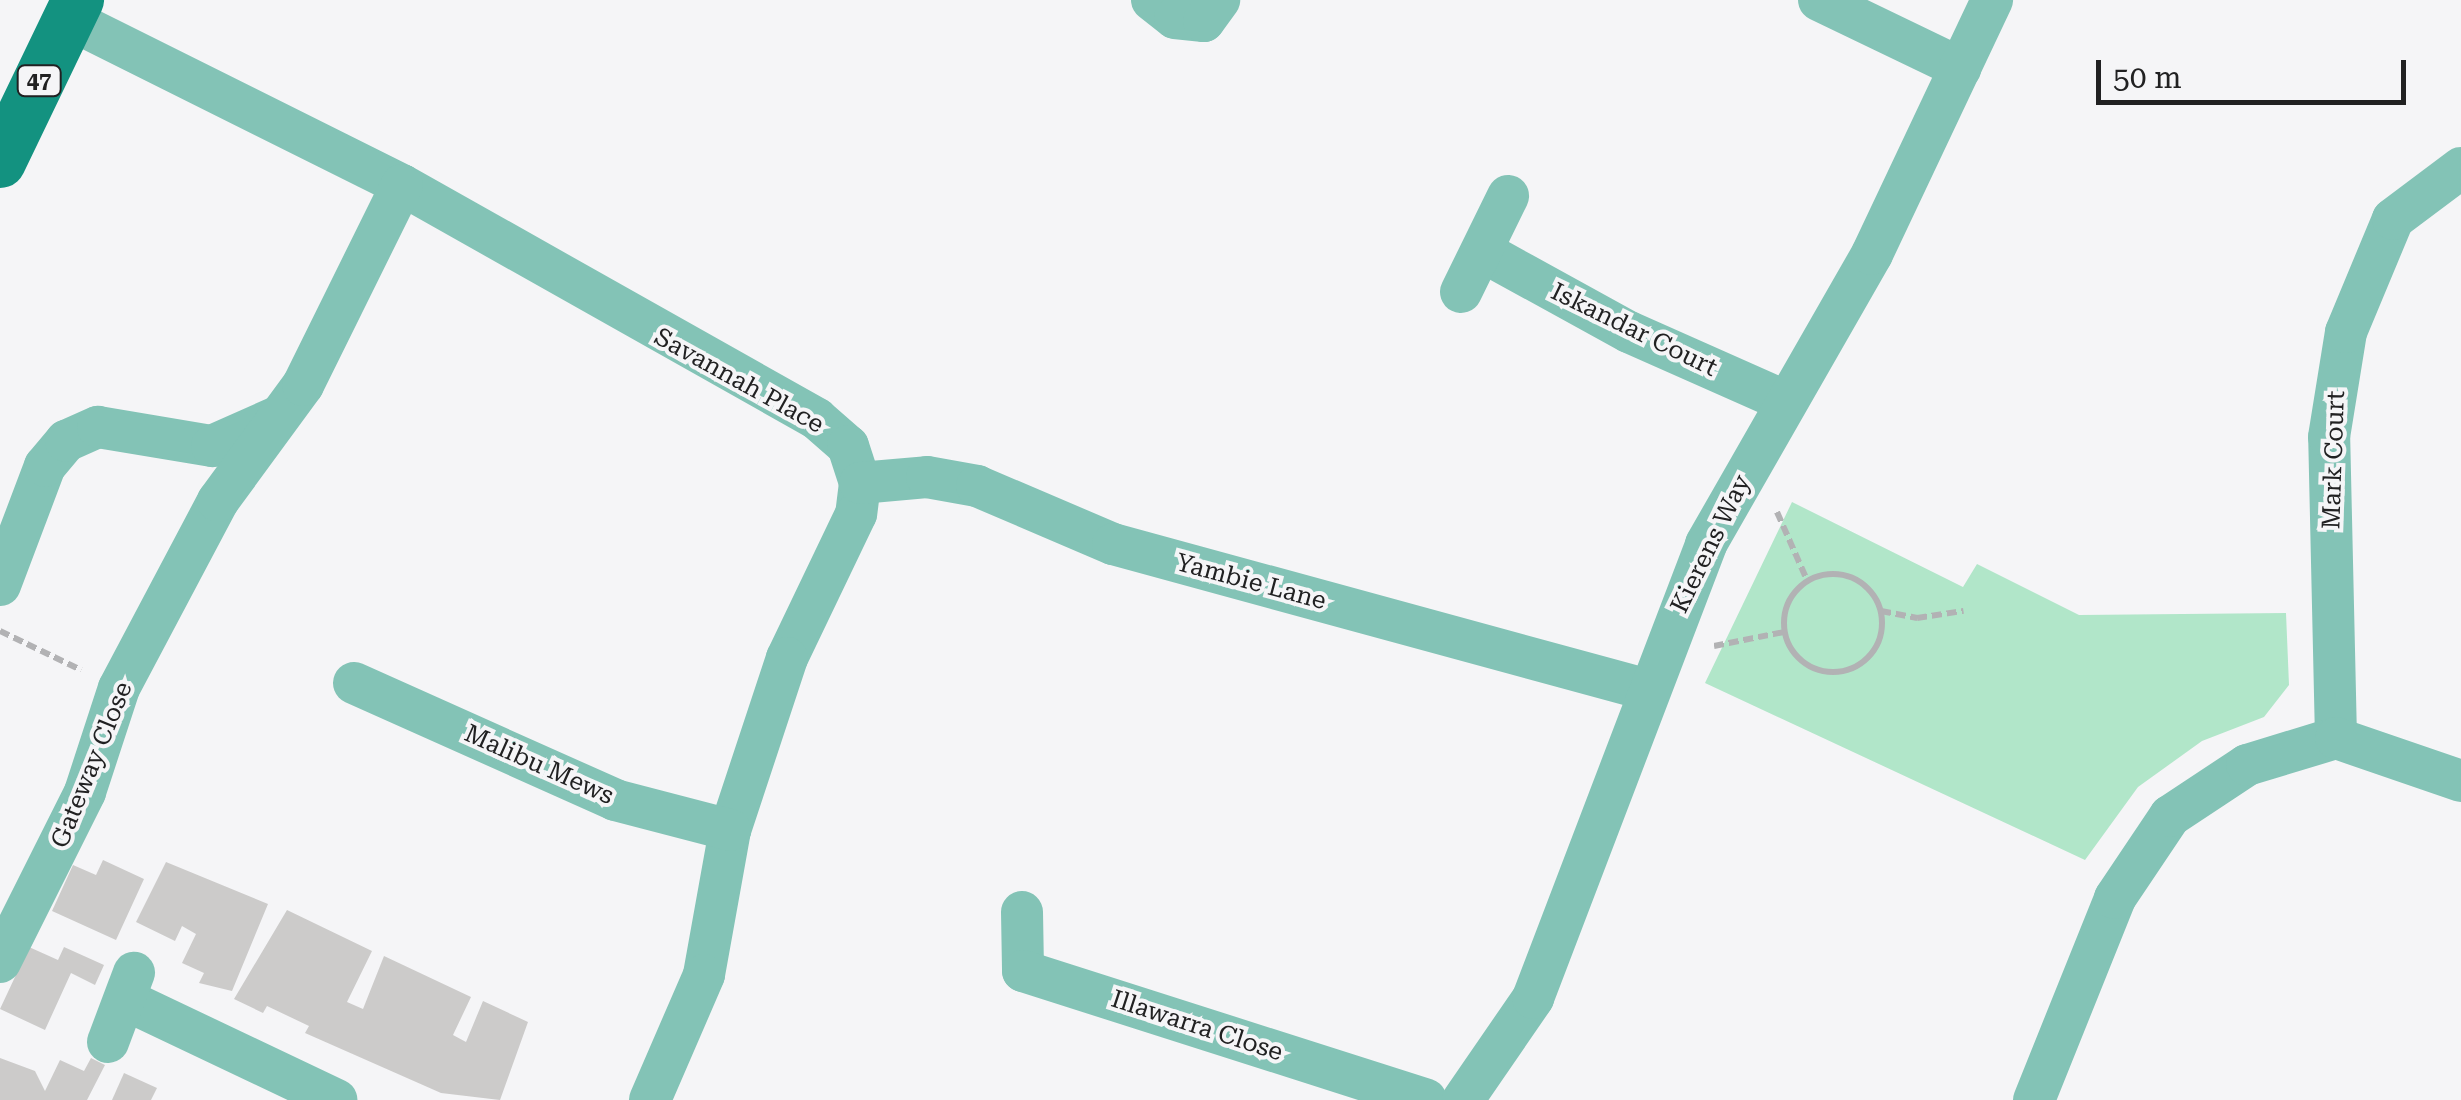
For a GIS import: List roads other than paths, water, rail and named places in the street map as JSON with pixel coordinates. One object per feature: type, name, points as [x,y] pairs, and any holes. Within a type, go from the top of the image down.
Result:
[{"type":"main road","name":"47","points":[[0,162],[74,10]]},
{"type":"street","points":[[1152,0],[1175,18],[1211,10]]},
{"type":"street","points":[[1819,0],[1960,68]]},
{"type":"street","name":"Kierens Way","points":[[1464,1100],[1534,998],[1592,860],[1644,689],[1706,544],[1872,254],[1992,0]]},
{"type":"street","name":"Savannah Place","points":[[74,10],[402,185],[817,419],[848,446],[860,483]]},
{"type":"street","name":"Mark Court","points":[[2336,738],[2330,437],[2346,332],[2392,220],[2461,168]]},
{"type":"street","name":"Gateway Close","points":[[0,962],[86,792],[118,688],[218,501],[280,415],[402,185]]},
{"type":"street","points":[[1461,292],[1487,254],[1508,196]]},
{"type":"street","name":"Iskandar Court","points":[[1487,254],[1629,332],[1785,401]]},
{"type":"street","points":[[0,585],[45,466],[66,441],[98,426],[212,446],[280,415]]},
{"type":"street","name":"Yambie Lane","points":[[860,483],[927,477],[976,486],[1112,544],[1644,689]]},
{"type":"street","points":[[650,1100],[704,975],[730,830],[860,483]]},
{"type":"street","name":"Malibu Mews","points":[[354,683],[614,800],[730,830]]},
{"type":"street","points":[[2034,1100],[2115,898],[2170,816],[2247,765],[2336,738],[2461,781]]},
{"type":"street","name":"Illawarra Close","points":[[1022,912],[1023,971],[1426,1100]]},
{"type":"street","points":[[108,1042],[130,986],[337,1100]]}]
